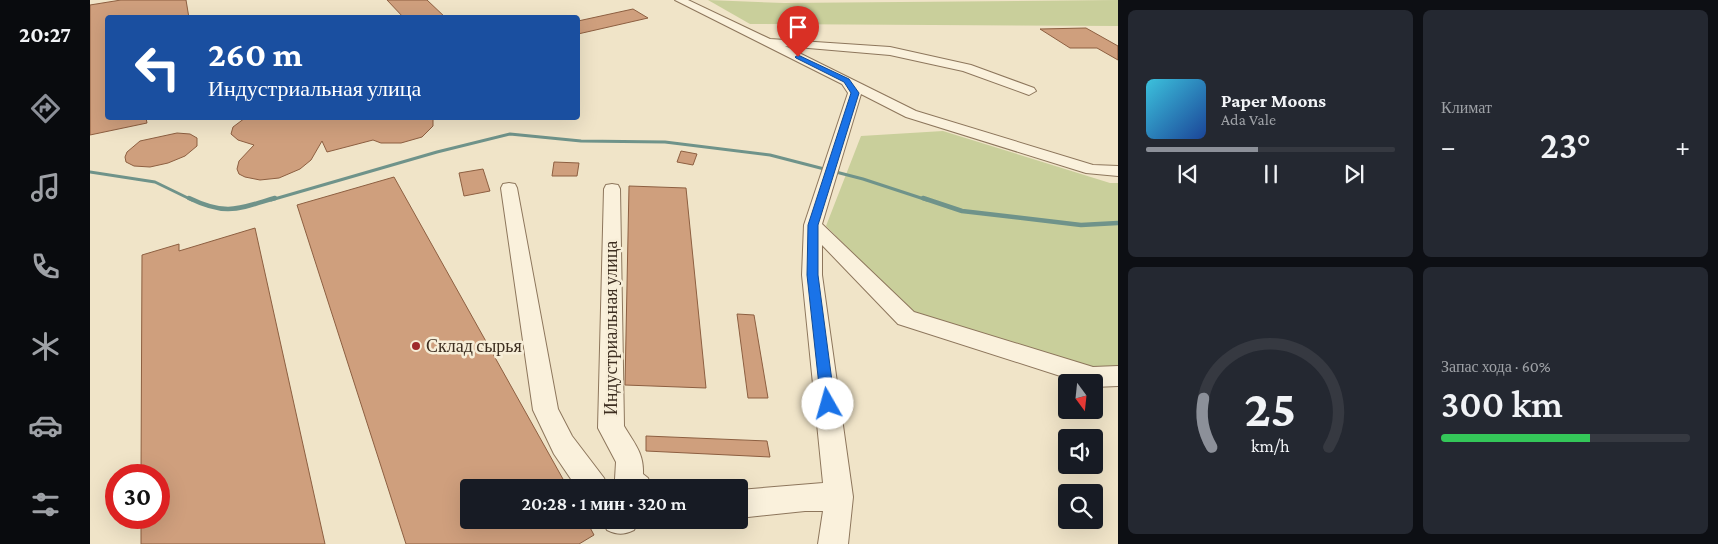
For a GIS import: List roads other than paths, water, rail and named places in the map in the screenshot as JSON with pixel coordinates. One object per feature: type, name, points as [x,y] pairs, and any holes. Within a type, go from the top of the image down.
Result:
[{"type":"street","points":[[680,0],[911,114],[1092,170],[1118,171]]},
{"type":"street","points":[[766,41],[890,51],[967,68],[1029,91]]},
{"type":"street","points":[[833,544],[839,497],[812,275],[813,225],[855,93],[847,81]]},
{"type":"street","points":[[510,188],[546,410],[563,445],[588,479]]},
{"type":"street","name":"Индустриальная улица","points":[[612,189],[611,428],[630,460],[629,479]]},
{"type":"street","points":[[813,225],[906,318],[1093,377],[1118,376]]},
{"type":"street","points":[[748,503],[805,497],[839,497]]},
{"type":"waterway","points":[[271,200],[437,152],[510,134],[581,141],[665,142],[770,155],[863,179],[927,200]]},
{"type":"waterway","points":[[90,172],[155,182],[192,200]]},
{"type":"waterway","points":[[189,198],[202,204],[223,209],[241,208],[275,198]]},
{"type":"waterway","points":[[923,198],[962,211],[1081,225],[1118,223]]},
{"type":"place","name":"Склад сырья","points":[[416,346]]}]
